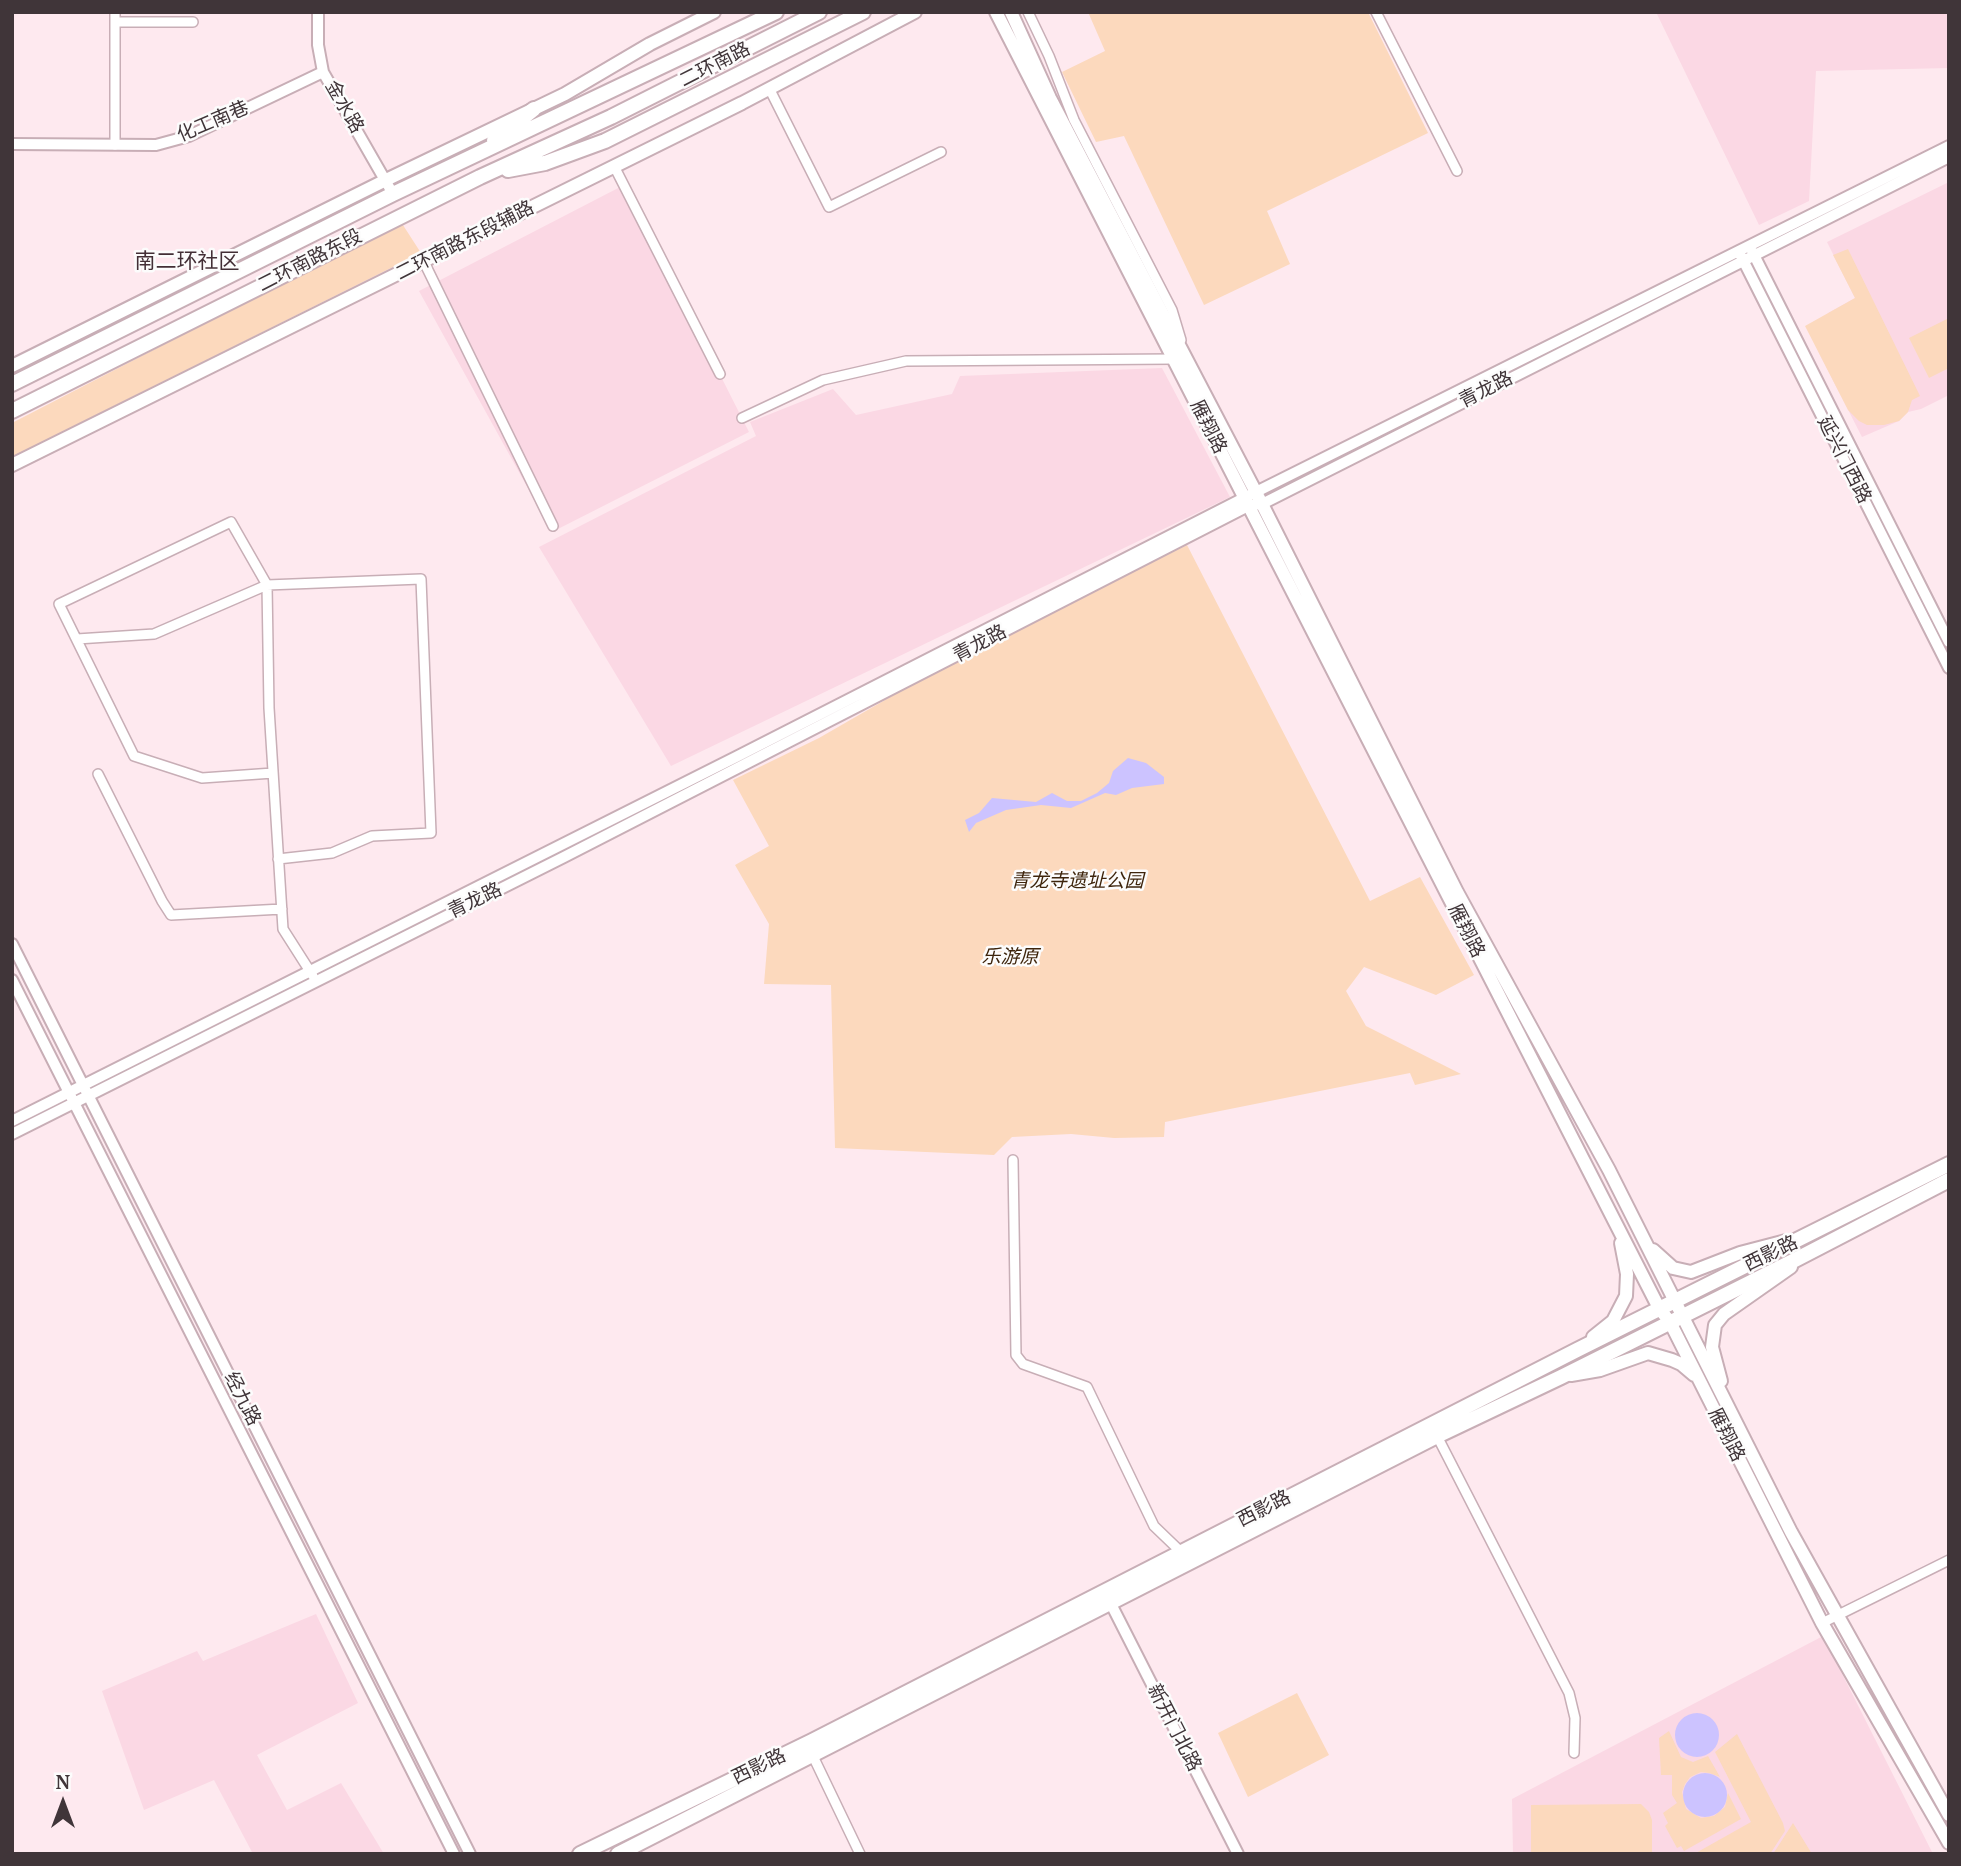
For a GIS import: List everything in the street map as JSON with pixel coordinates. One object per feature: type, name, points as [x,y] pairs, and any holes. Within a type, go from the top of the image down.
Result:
[{"type":"main road","points":[[12,366],[565,94],[650,44],[714,12]]},
{"type":"main road","points":[[750,25],[770,12]]},
{"type":"main road","name":"二环南路","points":[[598,98],[776,12]]},
{"type":"main road","name":"二环南路","points":[[611,117],[818,12]]},
{"type":"main road","points":[[798,23],[848,12]]},
{"type":"main road","points":[[480,177],[545,163],[605,141],[863,12]]},
{"type":"main road","name":"二环南路东段辅路","points":[[12,465],[614,166],[915,12]]},
{"type":"main road","name":"雁翔路","points":[[996,12],[1180,357]]},
{"type":"main road","name":"雁翔路","points":[[1011,12],[1180,357],[1659,1308],[1676,1319],[1733,1418],[1836,1616],[1949,1815]]},
{"type":"main road","name":"二环南路东段","points":[[12,384],[393,194],[598,98]]},
{"type":"main road","points":[[470,159],[534,109]]},
{"type":"main road","name":"二环南路东段","points":[[12,411],[480,177],[611,117]]},
{"type":"main road","name":"雁翔路","points":[[1253,500],[1457,892],[1603,1157],[1673,1301],[1676,1319],[1700,1382],[1822,1623],[1949,1843]]},
{"type":"main road","name":"西影路","points":[[618,1854],[1180,1551],[1949,1164]]},
{"type":"main road","name":"西影路","points":[[580,1854],[809,1749],[1110,1602],[1949,1180]]},
{"type":"main road","points":[[1577,1350],[1613,1321],[1626,1296],[1627,1274],[1617,1226]]},
{"type":"main road","points":[[1642,1237],[1669,1265],[1691,1272],[1740,1253],[1807,1236]]},
{"type":"main road","points":[[1733,1418],[1713,1354],[1714,1325],[1724,1314],[1814,1250]]},
{"type":"main road","points":[[1561,1377],[1600,1370],[1648,1353],[1664,1356],[1681,1364],[1700,1382]]},
{"type":"street","name":"金水路","points":[[318,12],[318,45],[323,72],[393,194]]},
{"type":"street","points":[[742,418],[823,380],[906,361],[1180,357],[1172,310],[1074,120],[1028,12]]},
{"type":"street","points":[[1376,12],[1457,171]]},
{"type":"street","points":[[115,145],[115,17],[193,22]]},
{"type":"street","name":"化工南巷","points":[[12,144],[156,145],[189,135],[323,72]]},
{"type":"street","points":[[769,88],[829,207],[941,152]]},
{"type":"street","name":"青龙路","points":[[1752,251],[1949,146]]},
{"type":"street","name":"青龙路","points":[[12,1134],[778,736],[1741,256],[1949,157]]},
{"type":"street","points":[[614,166],[720,374]]},
{"type":"street","name":"延兴门西路","points":[[1752,251],[1949,642]]},
{"type":"street","name":"延兴门西路","points":[[1741,256],[1949,668]]},
{"type":"street","points":[[424,261],[554,526]]},
{"type":"street","points":[[273,773],[202,778],[134,756],[59,604],[231,522],[267,585],[273,773],[283,929],[313,976]]},
{"type":"street","points":[[77,639],[154,634],[267,585],[421,579],[431,833],[372,836],[332,853],[278,859]]},
{"type":"street","points":[[97,774],[171,915],[282,909]]},
{"type":"street","name":"经九路","points":[[12,944],[470,1854]]},
{"type":"street","name":"青龙路","points":[[12,1121],[82,1084],[313,976]]},
{"type":"street","name":"经九路","points":[[12,980],[454,1854]]},
{"type":"street","points":[[1013,1160],[1016,1355],[1023,1364],[1087,1387],[1154,1526],[1180,1551]]},
{"type":"street","points":[[1437,1436],[1569,1693],[1576,1718],[1574,1753]]},
{"type":"street","points":[[1822,1623],[1949,1560]]},
{"type":"street","name":"新开门北路","points":[[1110,1602],[1238,1854]]},
{"type":"street","points":[[809,1749],[860,1854]]},
{"type":"shaded area","points":[[1656,12],[1949,12],[1949,68],[1816,71],[1809,201],[1759,225]]},
{"type":"shaded area","points":[[1949,182],[1949,395],[1921,409],[1908,412],[1899,421],[1862,437],[1819,353],[1828,313],[1855,298],[1827,242]]},
{"type":"shaded area","points":[[624,185],[749,432],[552,532],[419,291]]},
{"type":"shaded area","points":[[1162,368],[1230,497],[671,766],[539,547],[756,436],[750,422],[833,389],[856,415],[952,394],[960,376]]},
{"type":"shaded area","points":[[1128,758],[1146,763],[1164,777],[1164,784],[1132,788],[1116,795],[1105,793],[1071,808],[1041,805],[1006,810],[976,823],[969,832],[965,820],[979,813],[992,798],[1036,802],[1052,793],[1067,801],[1081,801],[1109,783],[1113,771]]},
{"type":"shaded area","points":[[316,1614],[358,1703],[257,1755],[287,1810],[341,1783],[384,1854],[253,1854],[214,1780],[144,1810],[102,1691],[197,1651],[203,1661]]},
{"type":"shaded area","points":[[1823,1636],[1933,1854],[1513,1854],[1512,1799]]},
{"type":"shaded area","points":[[1697,1713],[1713,1719],[1719,1735],[1713,1751],[1697,1757],[1681,1751],[1675,1735],[1681,1719]]},
{"type":"shaded area","points":[[1705,1773],[1721,1779],[1727,1795],[1721,1811],[1705,1817],[1689,1811],[1683,1795],[1689,1779]]},
{"type":"green space","points":[[1088,12],[1368,12],[1428,133],[1267,211],[1290,264],[1204,305],[1124,136],[1096,142],[1062,72],[1105,51]]},
{"type":"green space","points":[[401,222],[421,253],[12,457],[12,423]]},
{"type":"green space","points":[[1848,249],[1920,396],[1912,400],[1908,412],[1899,421],[1884,425],[1867,425],[1848,410],[1805,326],[1855,298],[1833,255]]},
{"type":"green space","points":[[1949,318],[1949,368],[1929,378],[1909,338]]},
{"type":"green space","name":"青龙寺遗址公园","points":[[1187,545],[1370,901],[1420,877],[1474,975],[1436,995],[1364,967],[1346,991],[1366,1026],[1461,1074],[1415,1085],[1410,1073],[1165,1122],[1164,1137],[1114,1138],[1071,1134],[1012,1137],[994,1155],[835,1148],[831,985],[764,984],[769,924],[735,865],[769,846],[733,780],[819,738],[972,650]]},
{"type":"green space","points":[[1297,1693],[1329,1755],[1248,1797],[1218,1733]]},
{"type":"green space","points":[[1669,1731],[1681,1757],[1693,1762],[1708,1756],[1720,1777],[1701,1772],[1690,1777],[1682,1792],[1686,1809],[1701,1818],[1714,1816],[1725,1807],[1728,1793],[1741,1819],[1684,1851],[1681,1846],[1677,1848],[1665,1826],[1668,1823],[1663,1813],[1677,1803],[1672,1795],[1672,1775],[1661,1775],[1659,1738]]},
{"type":"green space","points":[[1737,1734],[1785,1831],[1770,1854],[1694,1854],[1751,1822],[1715,1752]]},
{"type":"green space","points":[[1641,1804],[1652,1820],[1652,1854],[1531,1854],[1531,1805]]},
{"type":"green space","points":[[1793,1823],[1812,1854],[1773,1854]]},
{"type":"district","name":"南二环社区","points":[[187,262]]},
{"type":"park label","name":"乐游原","points":[[1010,958]]}]
